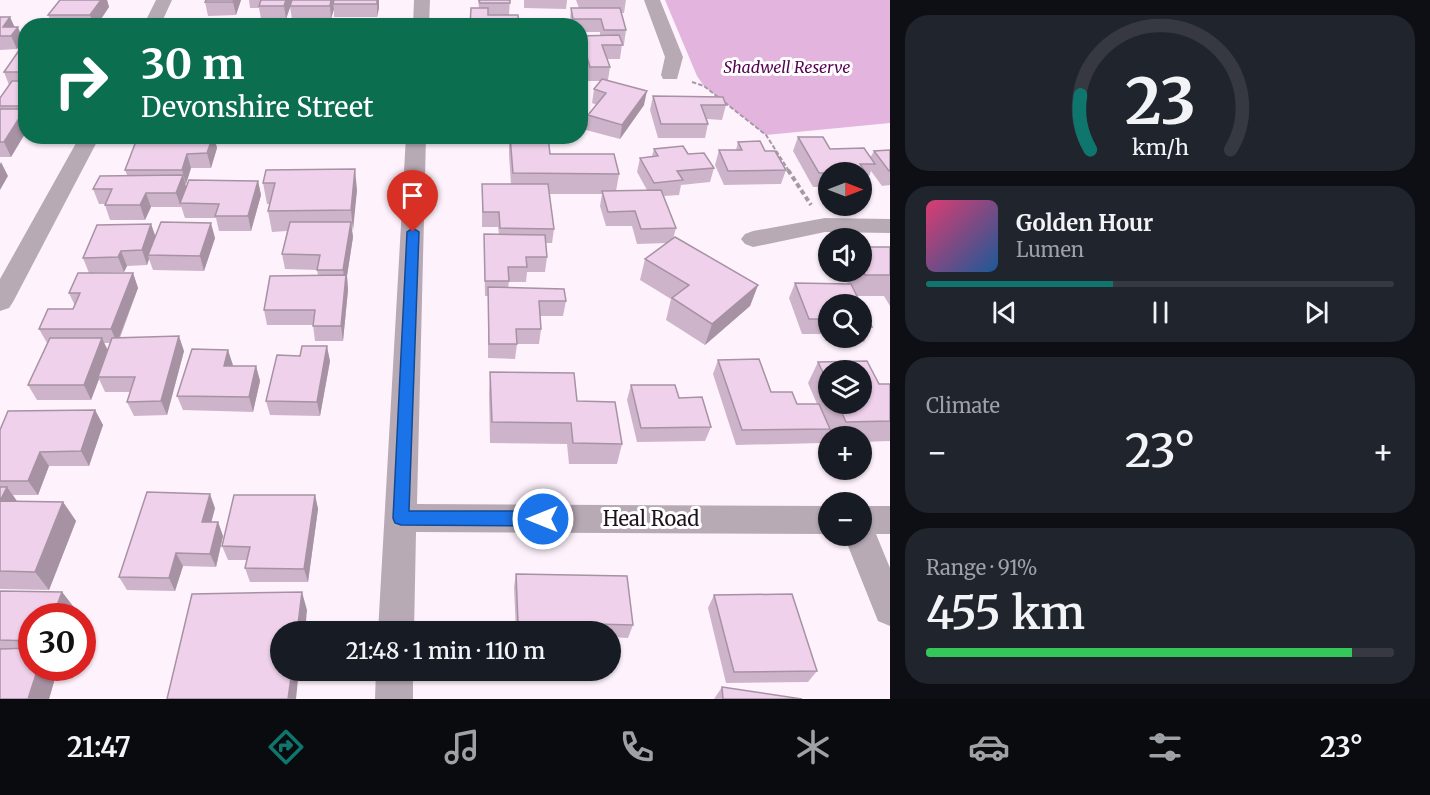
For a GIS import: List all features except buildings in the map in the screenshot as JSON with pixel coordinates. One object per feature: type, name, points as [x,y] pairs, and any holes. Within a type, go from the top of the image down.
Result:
[{"type":"street","points":[[154,18],[164,0]]},
{"type":"street","points":[[421,18],[422,0]]},
{"type":"street","points":[[652,0],[674,57],[670,75]]},
{"type":"street","points":[[0,302],[86,144]]},
{"type":"street","points":[[396,621],[417,144]]},
{"type":"street","points":[[753,239],[825,225],[890,226]]},
{"type":"street","name":"Heal Road","points":[[401,518],[818,520]]},
{"type":"street","points":[[872,520],[890,520]]},
{"type":"street","points":[[864,546],[890,609]]},
{"type":"street","points":[[394,699],[395,681]]},
{"type":"path","points":[[670,75],[704,86],[766,135],[825,225]]},
{"type":"green space","name":"Shadwell Reserve","points":[[665,0],[890,0],[890,123],[766,135],[704,86],[697,76]]},
{"type":"route","points":[[413,232],[401,518],[543,519]]}]
